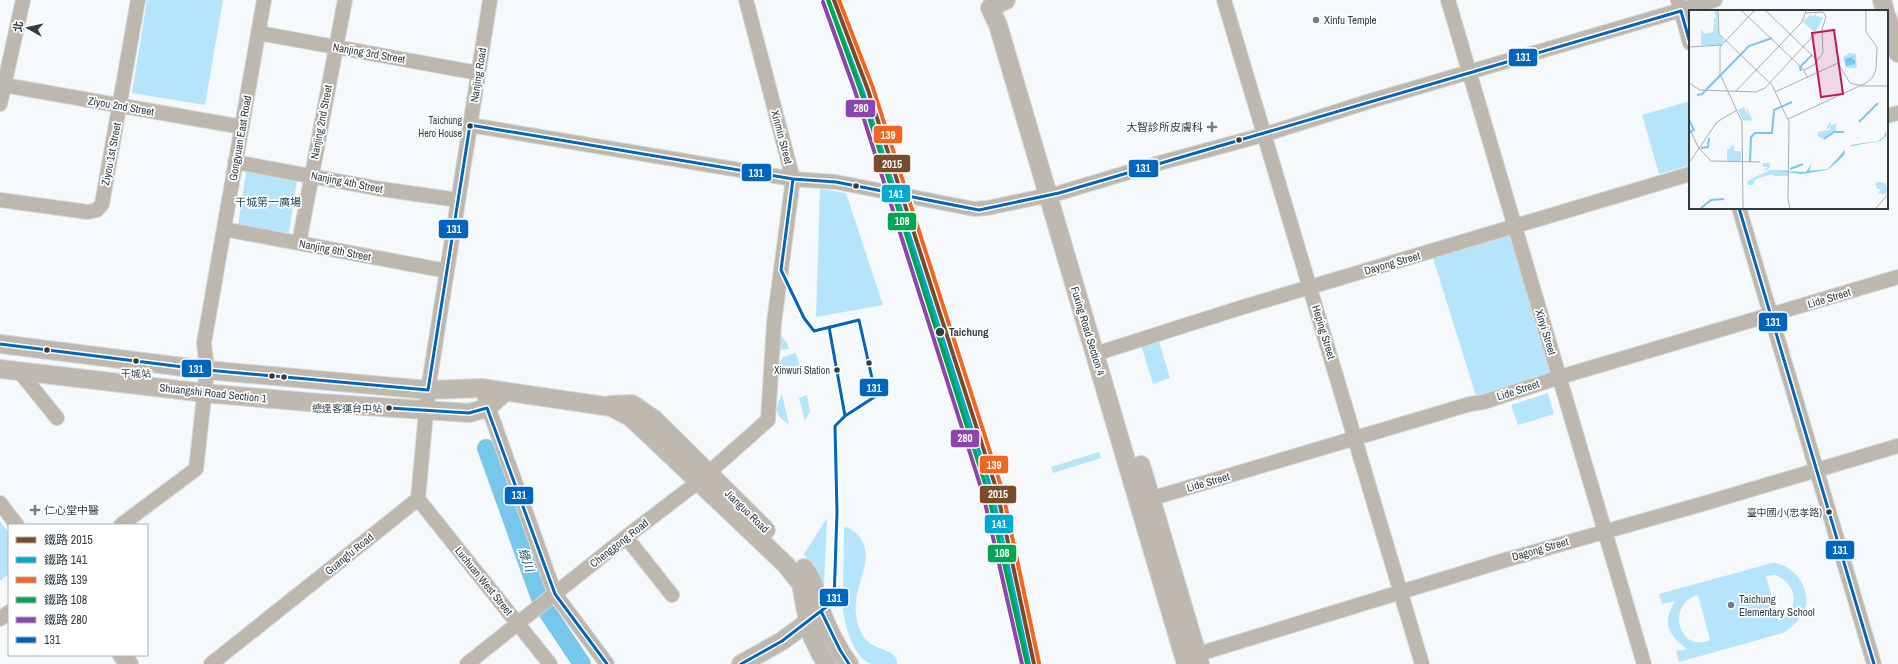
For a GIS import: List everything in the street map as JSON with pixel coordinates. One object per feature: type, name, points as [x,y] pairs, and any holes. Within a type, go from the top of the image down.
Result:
[{"type":"main road","points":[[1882,0],[1885,10]]},
{"type":"main road","name":"Fuxing Road Section 4","points":[[996,2],[998,25],[1053,195],[1192,660]]},
{"type":"main road","points":[[1888,20],[1898,53]]},
{"type":"main road","name":"Shuangshi Road Section 1","points":[[0,344],[207,370],[428,390],[482,388]]},
{"type":"main road","name":"Shuangshi Road Section 1","points":[[0,369],[204,393],[427,410]]},
{"type":"main road","name":"Jianguo Road","points":[[482,388],[601,405],[631,411],[703,478],[801,563],[814,582],[821,611],[840,650],[850,664]]},
{"type":"main road","points":[[427,410],[469,413],[487,408],[505,392]]},
{"type":"main road","name":"Jianguo Road","points":[[703,478],[797,578],[803,591],[807,623],[821,655],[827,664]]},
{"type":"main road","points":[[741,664],[782,641],[821,611]]},
{"type":"main road","points":[[123,656],[129,664]]},
{"type":"street","points":[[0,104],[2,85],[23,0]]},
{"type":"street","name":"Ziyou 1st Street","points":[[0,200],[88,212],[97,210],[102,204],[138,0]]},
{"type":"street","name":"Gongyuan East Road","points":[[122,524],[196,469],[207,370],[204,343],[264,0]]},
{"type":"street","name":"Nanjing 2nd Street","points":[[299,243],[345,0]]},
{"type":"street","name":"Nanjing Road","points":[[427,410],[428,390],[490,0]]},
{"type":"street","name":"Xinmin Street","points":[[746,0],[793,179],[774,323],[768,420]]},
{"type":"street","name":"Heping Street","points":[[1224,0],[1263,135],[1281,186],[1354,439],[1402,591],[1422,664]]},
{"type":"street","name":"Xinyi Street","points":[[1448,0],[1644,664]]},
{"type":"street","points":[[470,125],[793,179],[836,182],[974,209],[987,208],[1053,195],[1163,162],[1263,135],[1469,72],[1679,5],[1716,0]]},
{"type":"street","points":[[1679,5],[1689,40]]},
{"type":"street","name":"Nanjing 3rd Street","points":[[259,33],[478,73]]},
{"type":"street","name":"Ziyou 2nd Street","points":[[2,85],[242,127]]},
{"type":"street","points":[[1888,116],[1898,113]]},
{"type":"street","name":"Nanjing 4th Street","points":[[235,162],[381,189],[458,200]]},
{"type":"street","name":"Dayong Street","points":[[1100,352],[1310,287],[1689,174]]},
{"type":"street","points":[[1739,209],[1772,315],[1815,470],[1874,664]]},
{"type":"street","name":"Nanjing 6th Street","points":[[224,229],[447,271]]},
{"type":"street","name":"Lide Street","points":[[1144,500],[1470,404],[1484,402],[1560,377],[1898,277]]},
{"type":"street","points":[[19,371],[57,418]]},
{"type":"street","points":[[482,388],[487,408],[555,594],[607,664]]},
{"type":"street","points":[[418,499],[427,410]]},
{"type":"street","name":"Chenggong Road","points":[[467,664],[626,537],[703,478],[768,420]]},
{"type":"street","name":"Dagong Street","points":[[1192,660],[1402,591],[1898,446]]},
{"type":"street","name":"Luchuan West Street","points":[[418,499],[550,664]]},
{"type":"street","name":"Guangfu Road","points":[[211,664],[418,499]]},
{"type":"street","points":[[0,503],[17,524]]},
{"type":"street","points":[[626,537],[672,595]]},
{"type":"street","points":[[0,619],[8,613]]},
{"type":"green space","points":[[147,0],[223,0],[205,105],[132,93]]},
{"type":"green space","points":[[1689,101],[1689,165],[1659,174],[1642,115]]},
{"type":"green space","name":"干城第一廣場","points":[[246,172],[297,180],[289,233],[238,225]]},
{"type":"green space","points":[[820,189],[846,193],[883,305],[816,317]]},
{"type":"green space","points":[[1511,230],[1555,375],[1477,399],[1432,255]]},
{"type":"green space","points":[[779,333],[787,343],[789,349],[781,350],[775,356]]},
{"type":"green space","points":[[1159,341],[1170,378],[1153,384],[1141,345]]},
{"type":"green space","points":[[796,353],[800,367],[776,376],[777,367],[783,357]]},
{"type":"green space","points":[[1548,393],[1554,414],[1518,425],[1511,405]]},
{"type":"green space","points":[[782,394],[789,424],[778,415],[777,411],[778,403]]},
{"type":"green space","points":[[807,395],[810,411],[805,421],[799,398]]},
{"type":"green space","points":[[1099,452],[1101,458],[1053,473],[1051,467]]},
{"type":"green space","points":[[827,518],[824,588],[820,576],[804,554]]},
{"type":"green space","points":[[0,521],[8,532],[8,575],[0,581]]},
{"type":"green space","points":[[844,527],[849,528],[860,537],[866,551],[864,570],[856,599],[858,626],[864,637],[870,643],[891,653],[896,659],[897,664],[872,664],[866,661],[860,656],[851,641],[845,623],[843,609]]},
{"type":"green space","points":[[1776,563],[1783,565],[1796,574],[1803,585],[1807,601],[1802,615],[1797,622],[1783,633],[1679,662],[1676,651],[1687,649],[1680,644],[1669,628],[1669,616],[1675,601],[1662,604],[1659,594]],"holes":[[[1775,575],[1788,584],[1794,596],[1791,610],[1779,621],[1766,576]],[[1698,595],[1710,640],[1699,642],[1690,640],[1684,634],[1680,626],[1679,617],[1682,608],[1688,600]]]},
{"type":"waterway","name":"綠川","points":[[486,448],[542,604],[582,664]]},
{"type":"rail line","name":"108","points":[[828,0],[860,89],[988,493],[1027,664]]},
{"type":"rail line","name":"2015","points":[[834,0],[868,90],[997,491],[1034,664]]},
{"type":"rail line","name":"139","points":[[839,0],[873,88],[1002,489],[1039,663]]},
{"type":"rail line","name":"280","points":[[823,2],[855,91],[983,494],[1022,664]]},
{"type":"rail line","name":"141","points":[[829,2],[863,92],[992,492],[1029,664]]},
{"type":"transit line","name":"131","points":[[0,344],[207,370],[428,390],[470,125],[793,179],[836,182],[979,210],[1059,193],[1681,11],[1689,39]]},
{"type":"transit line","name":"131","points":[[781,270],[793,179]]},
{"type":"transit line","name":"131","points":[[1739,209],[1874,664]]},
{"type":"transit line","name":"131","points":[[781,270],[804,318],[814,331]]},
{"type":"transit line","name":"131","points":[[741,664],[782,641],[834,601],[837,512],[835,426],[845,416],[876,396],[859,320],[814,331]]},
{"type":"transit line","name":"131","points":[[829,327],[845,416]]},
{"type":"transit line","name":"131","points":[[389,408],[469,413],[487,408],[555,594],[607,664]]},
{"type":"transit line","name":"131","points":[[821,611],[840,650],[849,664]]},
{"type":"place","name":"Xinfu Temple","points":[[1316,20]]},
{"type":"place","name":"Taichung Hero House","points":[[470,126]]},
{"type":"place","name":"大智診所皮膚科","points":[[1212,127]]},
{"type":"place","name":"Taichung","points":[[940,332]]},
{"type":"place","name":"干城站","points":[[136,361]]},
{"type":"place","name":"Xinwuri Station","points":[[837,370]]},
{"type":"place","name":"總達客運台中站","points":[[389,408]]},
{"type":"place","name":"仁心堂中醫","points":[[35,510]]},
{"type":"place","name":"臺中國小(忠孝路)","points":[[1829,512]]},
{"type":"place","name":"Taichung Elementary School","points":[[1731,605]]}]
